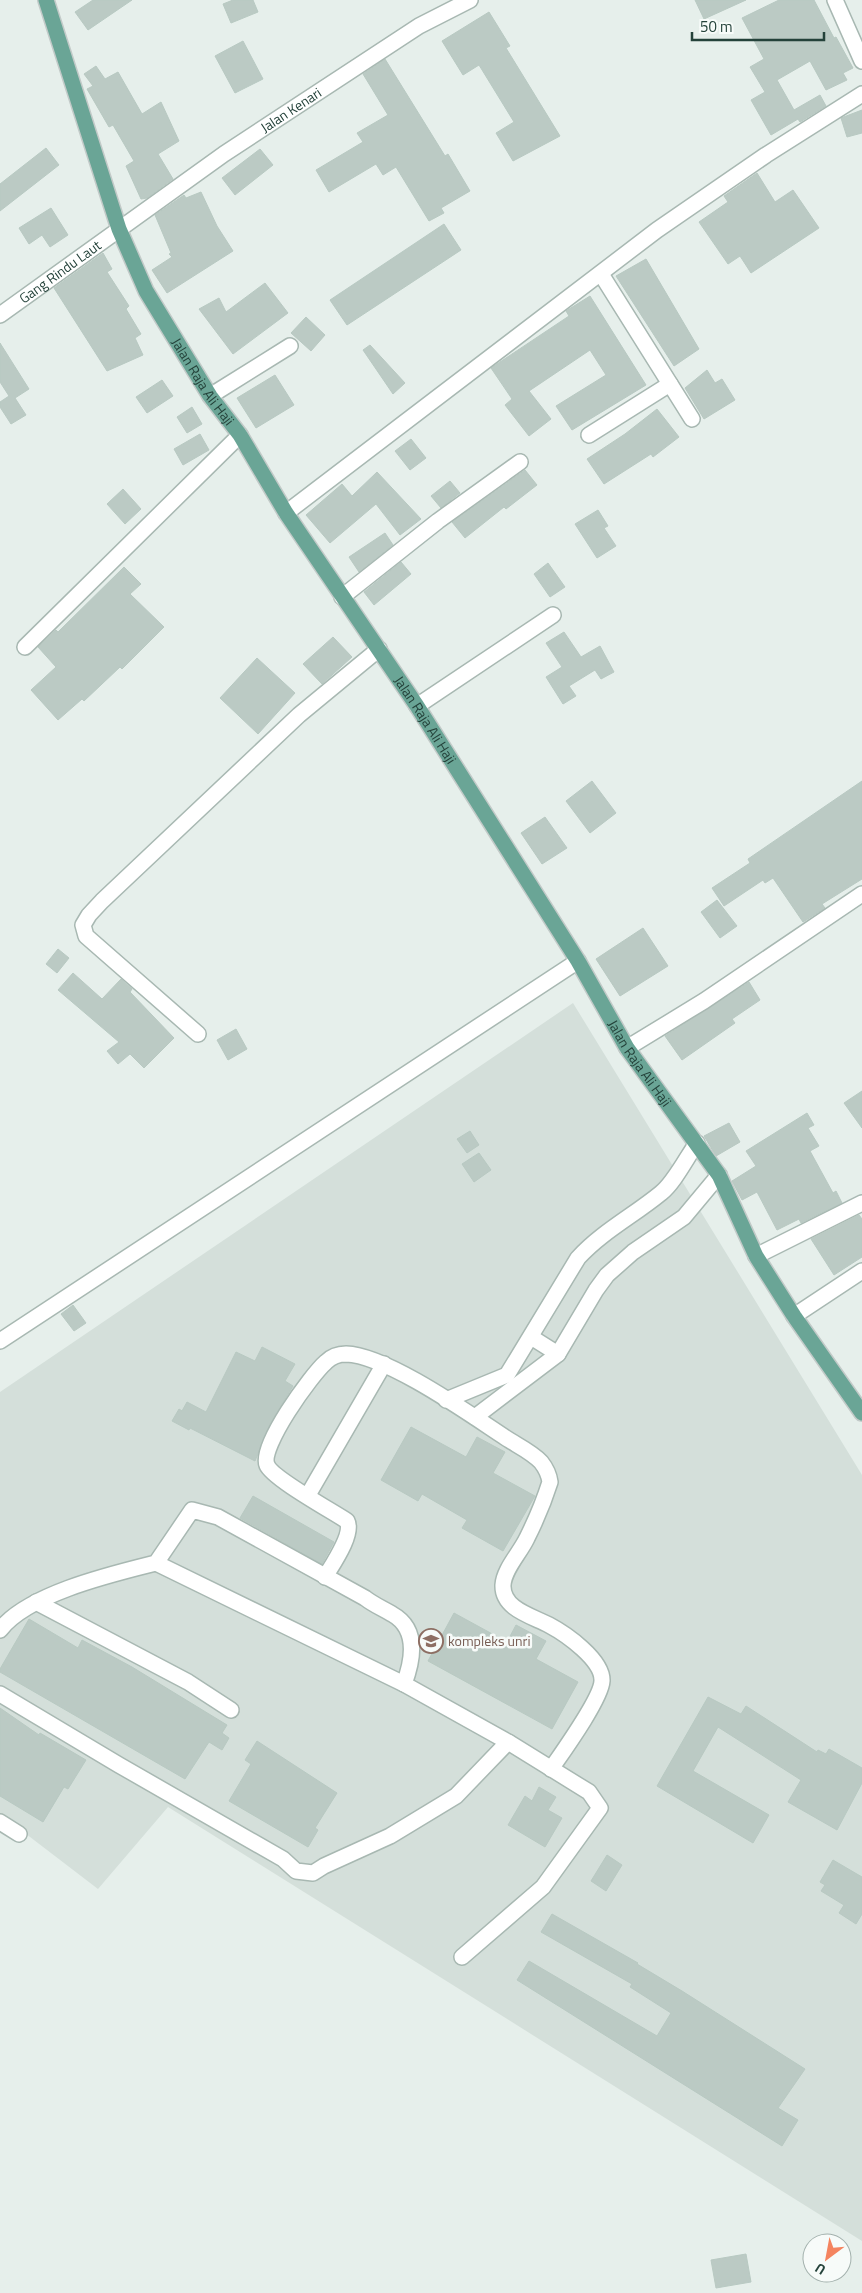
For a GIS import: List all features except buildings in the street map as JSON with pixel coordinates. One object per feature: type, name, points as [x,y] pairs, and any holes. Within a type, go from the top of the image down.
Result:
[{"type":"main road","name":"Jalan Raja Ali Haji","points":[[46,0],[119,229],[146,291],[210,396],[240,435],[286,513],[417,706],[578,961],[627,1048],[719,1175],[756,1256],[794,1316],[862,1413]]},
{"type":"street","name":"Jalan Kenari","points":[[119,229],[224,154],[419,26],[470,0]]},
{"type":"street","points":[[835,0],[862,61]]},
{"type":"street","points":[[286,513],[657,230],[758,161],[862,94]]},
{"type":"street","name":"Gang Rindu Laut","points":[[0,315],[119,229]]},
{"type":"street","points":[[601,274],[692,419]]},
{"type":"street","points":[[210,396],[290,346]]},
{"type":"street","points":[[589,434],[670,384]]},
{"type":"street","points":[[25,647],[240,435]]},
{"type":"street","points":[[342,596],[438,521],[520,462]]},
{"type":"street","points":[[417,706],[554,615]]},
{"type":"street","points":[[198,1034],[86,936],[82,925],[102,901],[299,715],[379,649]]},
{"type":"street","points":[[627,1048],[704,1000],[862,894]]},
{"type":"street","points":[[0,1341],[578,961]]},
{"type":"street","points":[[446,1400],[507,1375],[578,1258],[611,1228],[662,1192],[697,1143]]},
{"type":"street","points":[[475,1417],[558,1354],[607,1275],[633,1252],[684,1217],[719,1175]]},
{"type":"street","points":[[756,1256],[862,1203]]},
{"type":"street","points":[[794,1316],[862,1271]]},
{"type":"street","points":[[531,1336],[558,1354]]},
{"type":"street","points":[[325,1578],[347,1538],[348,1521],[278,1477],[266,1464],[268,1450],[281,1423],[311,1378],[334,1356],[345,1354],[357,1355],[384,1364],[475,1417],[540,1461],[550,1476],[548,1489],[527,1538],[505,1576],[504,1596],[516,1609],[551,1626],[596,1661],[602,1681],[592,1704],[572,1740],[550,1769]]},
{"type":"street","points":[[308,1495],[384,1364]]},
{"type":"street","points":[[156,1563],[192,1510],[218,1517],[325,1578],[365,1598],[376,1607],[393,1614],[407,1626],[411,1644],[411,1665],[404,1684]]},
{"type":"street","points":[[0,1630],[8,1620],[36,1602],[112,1574],[156,1563],[404,1684],[508,1742],[588,1792],[600,1808],[544,1887],[462,1957]]},
{"type":"street","points":[[36,1602],[188,1682],[231,1710]]},
{"type":"street","points":[[0,1694],[283,1859],[296,1871],[313,1873],[324,1866],[390,1836],[456,1796],[508,1742]]},
{"type":"street","points":[[0,1822],[18,1834]]},
{"type":"shaded area","name":"kompleks unri","points":[[573,1003],[862,1475],[862,2241],[168,1807],[98,1889],[0,1814],[0,1392]]},
{"type":"place","name":"kompleks unri","points":[[431,1641]]}]
